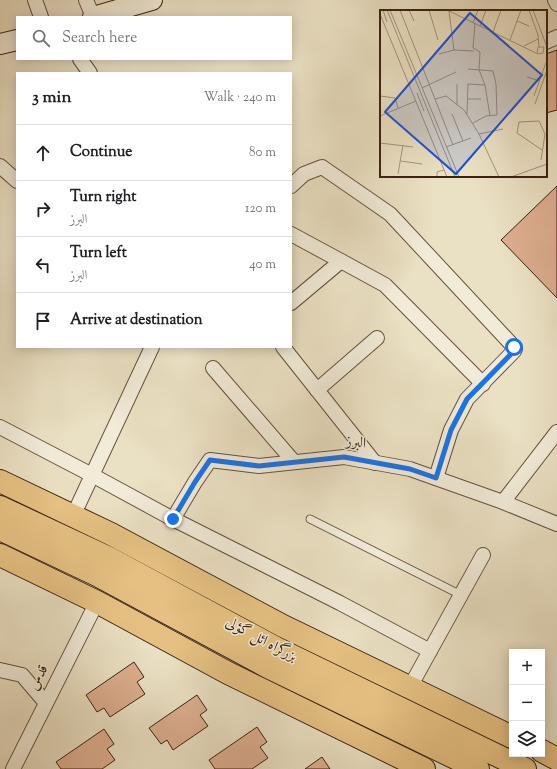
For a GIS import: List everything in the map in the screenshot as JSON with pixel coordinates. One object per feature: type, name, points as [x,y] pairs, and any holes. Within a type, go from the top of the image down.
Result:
[{"type":"highway","points":[[0,481],[111,534],[282,626],[509,736]]},
{"type":"highway","name":"بزرگراه ائل گؤلی","points":[[0,506],[109,558],[278,649],[525,769]]},
{"type":"highway","name":"بزرگراه ائل گؤلی","points":[[0,529],[97,575],[268,667],[478,769]]},
{"type":"highway","points":[[0,555],[97,602],[228,673],[424,769]]},
{"type":"highway","points":[[545,753],[557,759]]},
{"type":"main road","points":[[96,16],[152,0]]},
{"type":"main road","points":[[0,44],[16,40]]},
{"type":"street","points":[[35,0],[41,16]]},
{"type":"street","points":[[86,0],[93,16]]},
{"type":"street","points":[[555,0],[557,4]]},
{"type":"street","points":[[547,42],[557,37]]},
{"type":"street","points":[[81,60],[89,72]]},
{"type":"street","points":[[0,166],[16,180]]},
{"type":"street","points":[[292,185],[304,174],[322,167],[390,214],[515,349],[467,399],[451,430],[436,478]]},
{"type":"street","points":[[292,235],[385,285],[483,384]]},
{"type":"street","points":[[292,302],[341,261]]},
{"type":"street","points":[[317,390],[377,338]]},
{"type":"street","points":[[73,516],[152,348]]},
{"type":"street","points":[[283,348],[375,463]]},
{"type":"street","points":[[213,368],[294,462]]},
{"type":"street","points":[[0,427],[173,519],[340,603],[430,651]]},
{"type":"street","points":[[503,502],[557,432]]},
{"type":"street","name":"البرز","points":[[173,519],[210,460],[259,466],[344,457],[410,469],[503,502],[557,524]]},
{"type":"street","points":[[410,688],[483,555]]},
{"type":"street","name":"قدس","points":[[13,769],[97,602]]},
{"type":"street","points":[[0,670],[22,675],[46,703]]},
{"type":"lane","points":[[310,519],[461,595]]},
{"type":"building","points":[[557,50],[557,110],[547,113],[547,54]]},
{"type":"building","points":[[557,186],[557,298],[501,240]]},
{"type":"building","points":[[134,662],[144,677],[137,682],[145,694],[110,717],[104,708],[97,712],[86,695]]},
{"type":"building","points":[[197,695],[207,710],[200,715],[208,726],[173,750],[167,740],[161,744],[149,728]]},
{"type":"building","points":[[257,727],[267,742],[260,747],[268,758],[252,769],[215,769],[209,760]]},
{"type":"building","points":[[104,729],[114,744],[107,749],[115,760],[102,769],[61,769],[56,762]]},
{"type":"building","points":[[322,757],[330,769],[305,769]]},
{"type":"route","points":[[173,519],[210,460],[259,466],[344,457],[410,469],[436,478],[451,430],[467,399],[514,351],[514,347]]}]
